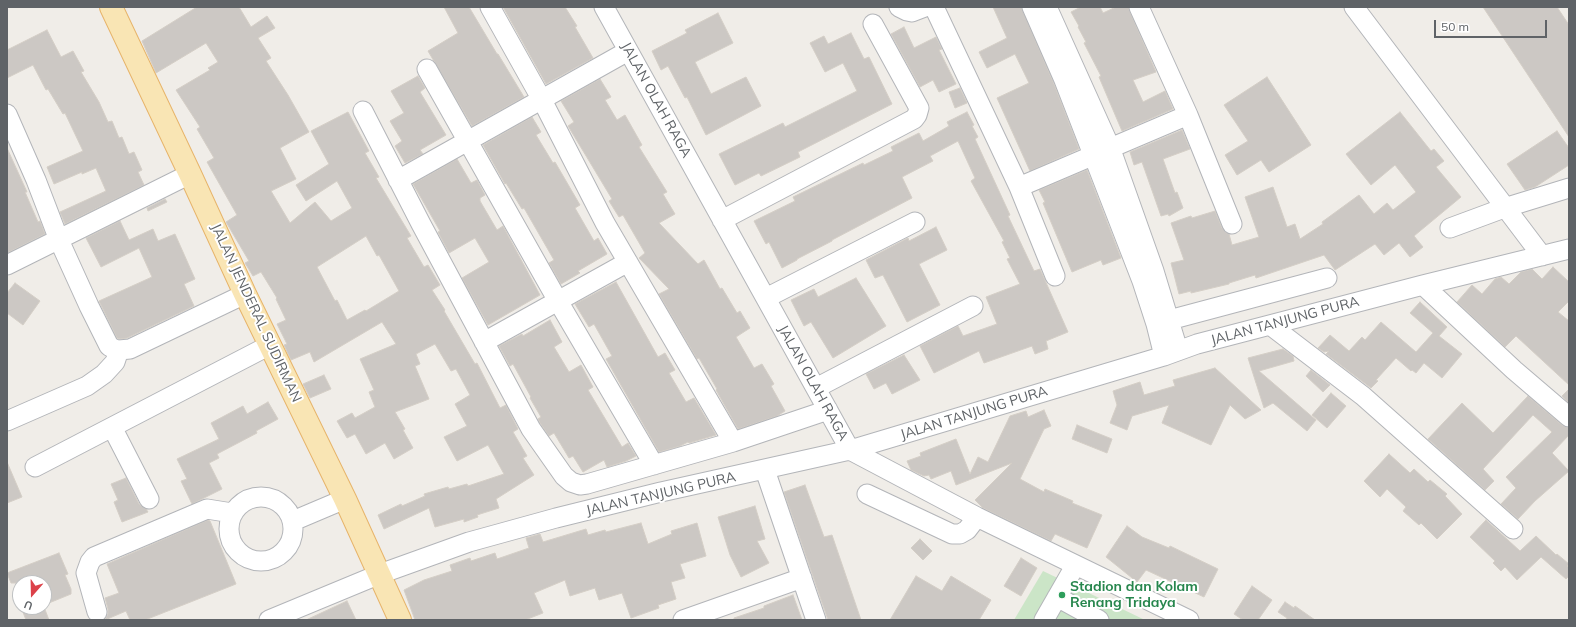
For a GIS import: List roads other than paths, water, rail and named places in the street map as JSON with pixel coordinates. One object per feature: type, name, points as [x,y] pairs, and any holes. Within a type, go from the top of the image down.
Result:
[{"type":"main road","name":"JALAN JENDERAL SUDIRMAN","points":[[111,7],[245,294],[345,499],[400,620]]},
{"type":"street","points":[[490,7],[542,100],[605,223],[733,442]]},
{"type":"street","name":"JALAN OLAH RAGA","points":[[604,7],[850,450],[977,517],[1075,566],[1189,620]]},
{"type":"street","points":[[899,7],[912,12],[925,7]]},
{"type":"street","points":[[934,7],[1019,187],[1055,276]]},
{"type":"street","points":[[1139,7],[1188,115],[1232,224]]},
{"type":"street","points":[[1354,7],[1504,208],[1542,256]]},
{"type":"street","points":[[1046,8],[1064,80],[1102,152],[1142,281],[1163,322],[1171,353]]},
{"type":"street","points":[[722,220],[914,119],[917,115],[918,108],[873,24]]},
{"type":"street","points":[[398,180],[628,51]]},
{"type":"street","points":[[427,69],[558,301],[654,465]]},
{"type":"street","points":[[363,111],[398,180],[531,429],[564,476],[571,482],[580,485],[587,484],[733,442],[828,410]]},
{"type":"street","points":[[7,114],[36,180],[59,240],[89,306],[110,346],[119,350],[130,349],[154,339],[245,294]]},
{"type":"street","points":[[1019,187],[1188,115]]},
{"type":"street","points":[[7,265],[190,174]]},
{"type":"street","points":[[1450,228],[1504,208],[1569,188]]},
{"type":"street","points":[[766,298],[915,222]]},
{"type":"street","name":"JALAN TANJUNG PURA","points":[[269,620],[380,574],[469,542],[556,518],[661,492],[850,450],[1171,353],[1270,325],[1569,249]]},
{"type":"street","points":[[484,342],[628,262]]},
{"type":"street","points":[[1163,322],[1327,278]]},
{"type":"street","points":[[1423,285],[1509,366],[1569,418]]},
{"type":"street","points":[[816,388],[972,306]]},
{"type":"street","points":[[1270,325],[1363,396],[1513,529]]},
{"type":"street","points":[[35,468],[270,346]]},
{"type":"street","points":[[7,421],[87,386],[104,374],[115,362],[119,350]]},
{"type":"street","points":[[112,427],[149,499]]},
{"type":"street","points":[[765,470],[816,620]]},
{"type":"street","points":[[866,494],[952,534],[960,534],[967,530],[977,517]]},
{"type":"street","points":[[265,497],[277,501],[287,510],[293,521],[292,537],[286,550],[273,559],[257,561],[243,556],[232,544],[228,529],[232,513],[240,504],[252,498],[265,497]]},
{"type":"street","points":[[293,521],[345,499]]},
{"type":"street","points":[[97,612],[86,573],[90,562],[94,557],[207,509],[232,513]]},
{"type":"street","points":[[1044,620],[1075,566]]},
{"type":"street","points":[[683,620],[711,615],[802,578]]},
{"type":"street","points":[[1057,597],[1099,620]]},
{"type":"place","name":"Stadion dan Kolam Renang Tridaya","points":[[1062,595]]}]
